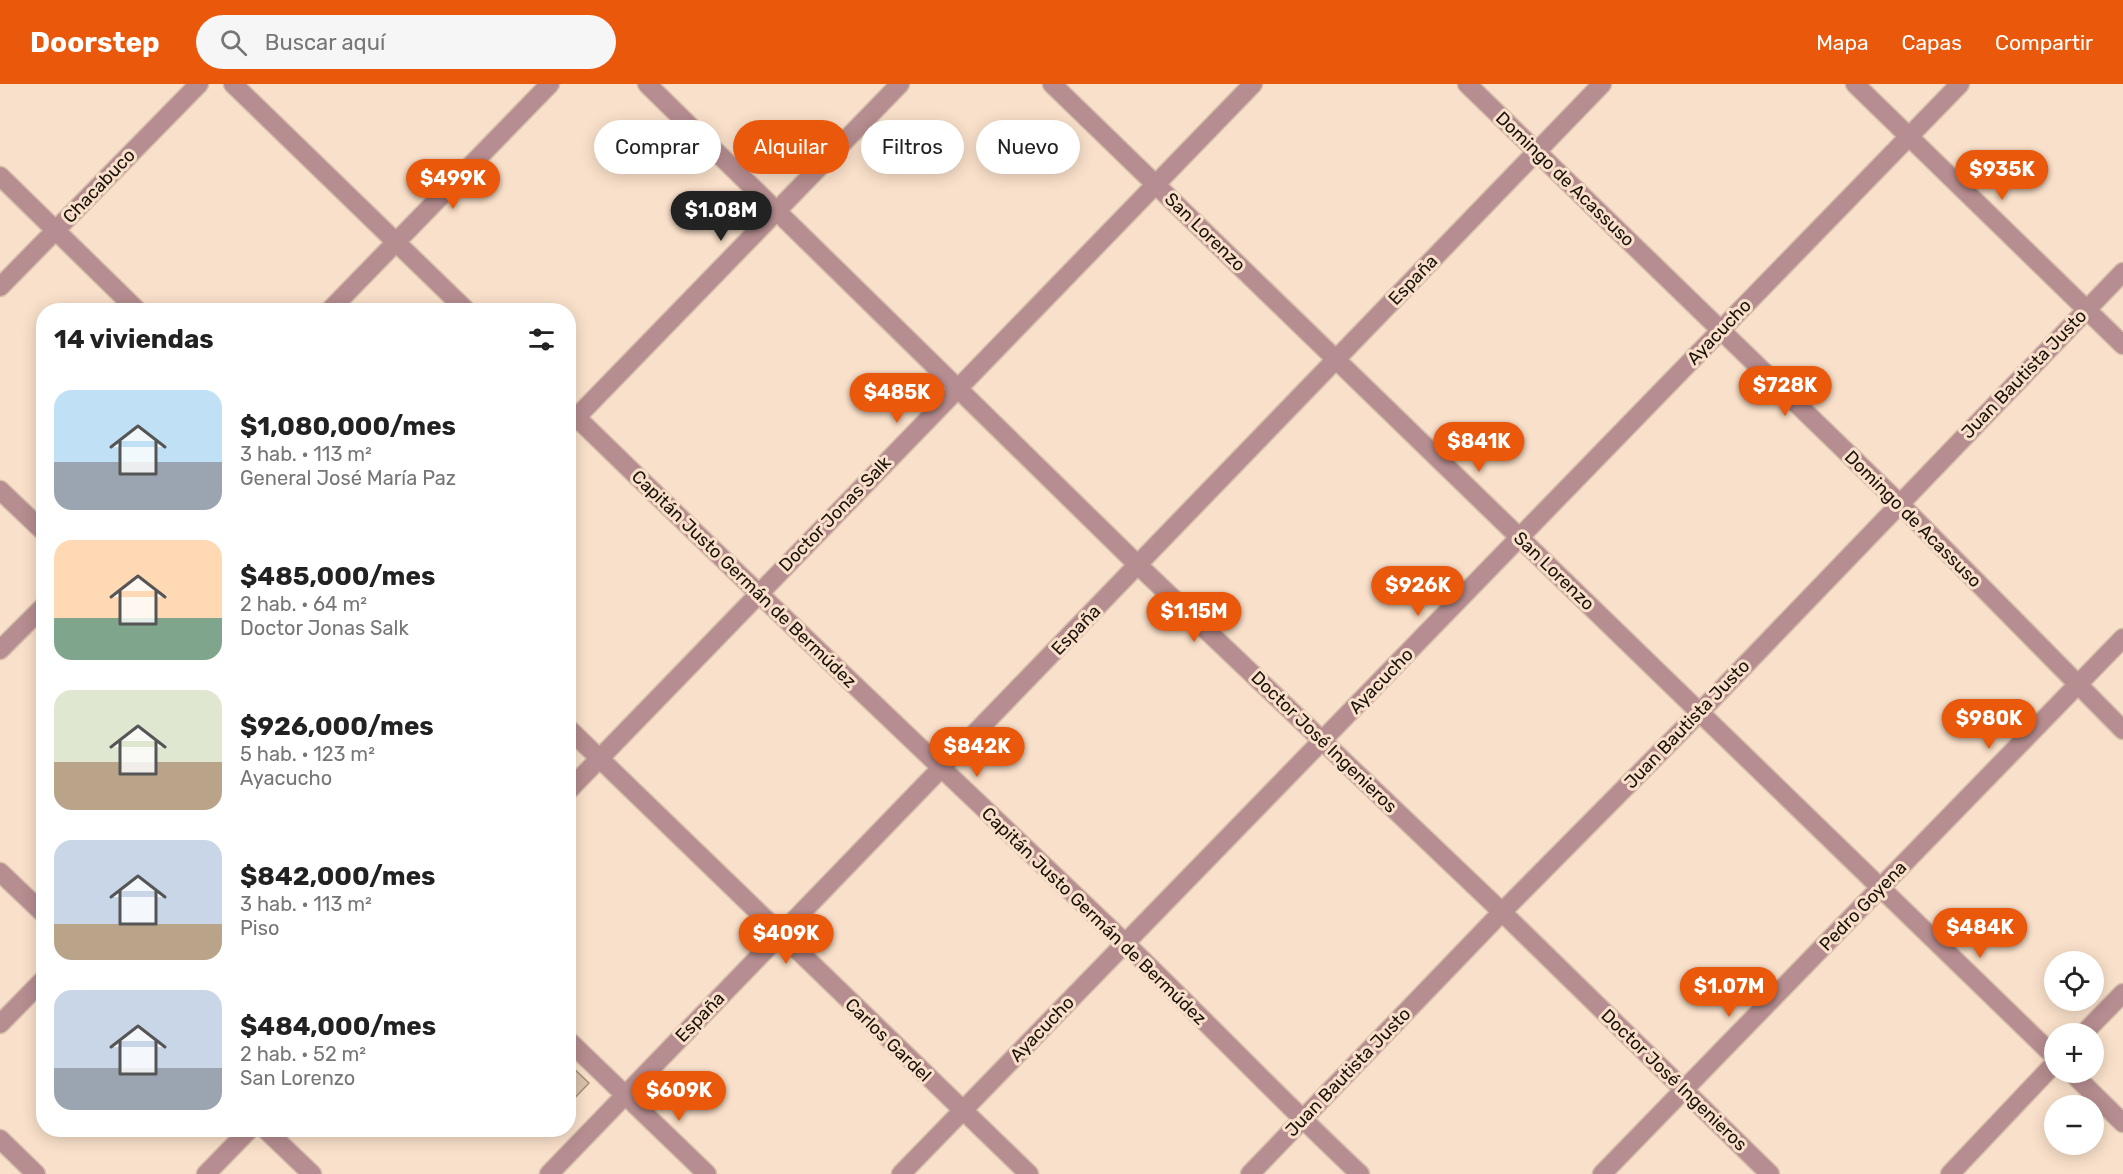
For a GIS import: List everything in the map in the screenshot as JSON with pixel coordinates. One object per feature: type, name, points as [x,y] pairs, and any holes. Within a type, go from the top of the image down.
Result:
[{"type":"street","name":"Chacabuco","points":[[0,287],[199,84]]},
{"type":"street","points":[[233,84],[459,303]]},
{"type":"street","points":[[337,303],[550,84]]},
{"type":"street","name":"Doctor José Ingenieros","points":[[647,84],[1138,566],[1502,912],[1770,1174]]},
{"type":"street","points":[[576,412],[900,84]]},
{"type":"street","name":"San Lorenzo","points":[[1052,84],[2044,1046]]},
{"type":"street","name":"Doctor Jonas Salk","points":[[576,784],[1253,84]]},
{"type":"street","name":"Domingo de Acassuso","points":[[1467,84],[1899,503],[2077,686],[2123,730]]},
{"type":"street","name":"España","points":[[549,1174],[1602,84]]},
{"type":"street","points":[[1855,84],[2123,345]]},
{"type":"street","name":"Ayacucho","points":[[901,1174],[1960,84]]},
{"type":"street","points":[[0,176],[130,303]]},
{"type":"street","name":"Juan Bautista Justo","points":[[1250,1174],[2123,272]]},
{"type":"street","name":"Capitán Justo Germán de Bermúdez","points":[[576,422],[1125,943],[1302,1120],[1360,1174]]},
{"type":"street","points":[[0,490],[36,524]]},
{"type":"street","points":[[0,650],[36,614]]},
{"type":"street","name":"Pedro Goyena","points":[[1602,1174],[2123,638]]},
{"type":"street","name":"Carlos Gardel","points":[[576,737],[962,1112],[1029,1174]]},
{"type":"street","points":[[0,872],[36,906]]},
{"type":"street","points":[[0,1024],[36,987]]},
{"type":"street","points":[[2094,1023],[2123,993]]},
{"type":"street","points":[[576,1048],[707,1174]]},
{"type":"street","points":[[1950,1174],[2044,1075]]},
{"type":"street","points":[[2082,1083],[2123,1123]]},
{"type":"street","points":[[206,1174],[242,1137]]},
{"type":"street","points":[[273,1137],[312,1174]]},
{"type":"street","points":[[0,1139],[36,1174]]},
{"type":"building","points":[[576,1071],[589,1083],[576,1097]]}]
